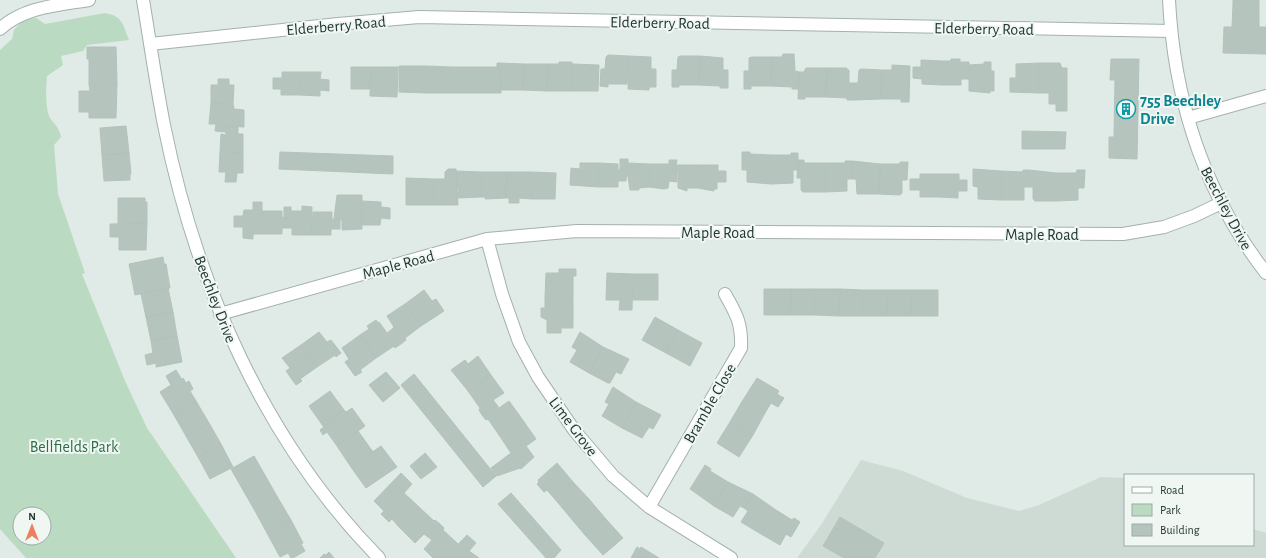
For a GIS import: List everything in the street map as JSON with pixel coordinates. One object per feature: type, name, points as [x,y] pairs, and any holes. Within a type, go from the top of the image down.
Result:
[{"type":"street","points":[[0,29],[19,16],[34,10],[89,0]]},
{"type":"street","name":"Beechley Drive","points":[[143,0],[164,125],[173,164],[203,266],[220,314],[247,373],[301,461],[329,502],[379,558]]},
{"type":"street","name":"Beechley Drive","points":[[1169,0],[1171,31],[1177,73],[1188,118],[1209,180],[1253,256],[1266,272]]},
{"type":"street","name":"Elderberry Road","points":[[150,44],[420,17],[1171,31]]},
{"type":"street","points":[[1188,118],[1266,96]]},
{"type":"street","name":"Maple Road","points":[[220,314],[487,239],[577,231],[1123,234],[1164,227],[1194,216],[1221,203]]},
{"type":"street","name":"Lime Grove","points":[[487,239],[502,294],[519,342],[538,377],[574,430],[613,476],[649,507],[731,558]]},
{"type":"street","name":"Bramble Close","points":[[649,507],[740,348],[742,331],[738,317],[725,294]]},
{"type":"shaded area","points":[[861,460],[903,471],[967,498],[1019,511],[1039,505],[1101,477],[1124,478],[1124,546],[1254,546],[1254,529],[1266,533],[1266,558],[797,558],[821,525]]},
{"type":"green space","name":"Bellfields Park","points":[[105,13],[116,16],[124,26],[129,40],[87,45],[83,51],[61,56],[63,65],[47,76],[46,97],[48,114],[58,128],[61,137],[54,145],[58,194],[85,273],[82,274],[125,381],[147,428],[236,558],[26,558],[15,546],[52,546],[52,506],[12,506],[12,542],[0,529],[0,50],[12,39],[14,30],[23,20],[36,18],[45,24]]},
{"type":"building","points":[[1233,0],[1259,0],[1259,4],[1233,4]]},
{"type":"building","points":[[1233,4],[1259,4],[1259,27],[1266,27],[1266,54],[1223,53],[1224,27],[1232,27]]},
{"type":"building","points":[[87,47],[116,47],[117,84],[89,84],[89,59],[87,59]]},
{"type":"building","points":[[783,54],[794,54],[795,71],[799,72],[798,89],[792,89],[792,87],[771,86],[772,57],[782,57]]},
{"type":"building","points":[[608,55],[628,56],[627,84],[608,84],[608,87],[600,86],[601,69],[605,69],[606,57]]},
{"type":"building","points":[[628,56],[651,57],[651,69],[656,69],[656,87],[649,87],[649,90],[628,89]]},
{"type":"building","points":[[700,56],[699,85],[679,85],[679,87],[672,87],[672,70],[677,70],[678,57]]},
{"type":"building","points":[[700,56],[723,58],[723,70],[728,70],[728,88],[699,85]]},
{"type":"building","points":[[772,57],[771,86],[751,86],[751,89],[744,89],[744,71],[749,71],[749,58]]},
{"type":"building","points":[[951,59],[960,59],[960,62],[969,62],[969,79],[961,79],[961,85],[942,85],[942,61],[951,61]]},
{"type":"building","name":"755 Beechley Drive","points":[[1111,59],[1139,59],[1137,159],[1109,158],[1109,137],[1114,137],[1115,80],[1110,80]]},
{"type":"building","points":[[921,60],[942,61],[942,85],[922,84],[922,79],[913,78],[913,67],[921,67]]},
{"type":"building","points":[[559,62],[572,62],[572,91],[547,91],[548,64],[559,64]]},
{"type":"building","points":[[984,62],[991,62],[991,71],[994,71],[994,91],[990,91],[990,93],[969,91],[969,65],[984,64]]},
{"type":"building","points":[[497,63],[499,63],[499,75],[501,75],[501,93],[475,93],[475,67],[497,67]]},
{"type":"building","points":[[499,63],[524,64],[523,90],[501,90]]},
{"type":"building","points":[[1039,63],[1060,63],[1062,68],[1067,68],[1067,111],[1056,111],[1056,104],[1049,104],[1049,93],[1039,93]]},
{"type":"building","points":[[1039,63],[1039,93],[1010,92],[1010,78],[1016,78],[1016,64]]},
{"type":"building","points":[[524,64],[548,64],[547,91],[523,90]]},
{"type":"building","points":[[572,64],[599,65],[598,91],[572,91]]},
{"type":"building","points":[[892,65],[910,66],[909,102],[901,102],[901,99],[881,99],[882,70],[892,70]]},
{"type":"building","points":[[399,66],[427,66],[427,93],[399,92]]},
{"type":"building","points":[[427,66],[451,67],[451,93],[427,93]]},
{"type":"building","points":[[351,67],[371,67],[370,89],[351,89]]},
{"type":"building","points":[[371,67],[398,67],[397,97],[370,96]]},
{"type":"building","points":[[451,67],[475,67],[475,93],[451,93]]},
{"type":"building","points":[[806,68],[827,68],[826,97],[805,97],[805,99],[798,99],[799,72],[804,72]]},
{"type":"building","points":[[827,68],[847,68],[847,70],[849,70],[849,83],[854,83],[854,100],[847,100],[847,98],[826,97]]},
{"type":"building","points":[[859,70],[882,70],[881,99],[854,100],[854,83],[858,83]]},
{"type":"building","points":[[282,72],[300,72],[300,95],[281,95],[281,89],[273,89],[273,78],[282,78]]},
{"type":"building","points":[[300,72],[321,72],[320,79],[329,80],[329,91],[320,90],[320,96],[300,95]]},
{"type":"building","points":[[218,79],[229,79],[229,85],[234,85],[233,104],[211,103],[211,85],[218,85]]},
{"type":"building","points":[[89,84],[117,84],[116,118],[89,118],[89,112],[79,112],[79,91],[90,91]]},
{"type":"building","points":[[211,103],[233,104],[234,109],[244,110],[244,127],[226,126],[226,132],[215,131],[216,124],[209,124]]},
{"type":"building","points":[[126,126],[129,153],[102,155],[100,128]]},
{"type":"building","points":[[226,126],[238,127],[238,134],[243,134],[243,153],[220,152],[221,134],[226,135]]},
{"type":"building","points":[[1022,131],[1066,132],[1065,149],[1022,149]]},
{"type":"building","points":[[220,152],[243,153],[243,173],[237,173],[236,182],[225,182],[226,172],[219,172]]},
{"type":"building","points":[[280,152],[393,156],[393,174],[279,169]]},
{"type":"building","points":[[742,152],[771,155],[771,184],[747,182],[747,170],[742,170]]},
{"type":"building","points":[[129,153],[131,174],[130,180],[104,181],[102,155]]},
{"type":"building","points":[[791,153],[798,153],[798,170],[793,170],[793,183],[771,184],[771,155],[791,155]]},
{"type":"building","points":[[620,159],[628,159],[628,163],[649,164],[649,187],[639,188],[639,190],[630,190],[627,170],[620,170]]},
{"type":"building","points":[[669,160],[677,160],[676,165],[698,165],[698,188],[687,188],[687,191],[678,188],[678,170],[669,170]]},
{"type":"building","points":[[798,160],[804,160],[804,163],[825,163],[825,192],[803,192],[801,190],[801,178],[797,178]]},
{"type":"building","points":[[845,161],[852,161],[852,179],[847,179],[847,191],[825,192],[825,163],[845,163]]},
{"type":"building","points":[[852,161],[880,164],[879,194],[857,194],[856,179],[852,179]]},
{"type":"building","points":[[900,162],[908,162],[907,180],[902,180],[902,193],[900,195],[879,194],[880,164],[900,164]]},
{"type":"building","points":[[580,163],[599,163],[599,187],[570,185],[571,168],[580,169]]},
{"type":"building","points":[[599,163],[618,164],[618,170],[627,170],[626,181],[618,181],[618,187],[599,187]]},
{"type":"building","points":[[649,164],[669,164],[669,170],[677,170],[677,182],[669,181],[668,188],[664,189],[649,187]]},
{"type":"building","points":[[698,165],[718,165],[718,171],[726,171],[726,182],[717,182],[717,189],[714,189],[714,191],[698,188]]},
{"type":"building","points":[[448,169],[456,169],[458,205],[433,205],[433,179],[445,179],[445,172]]},
{"type":"building","points":[[973,169],[1001,171],[1001,200],[978,199],[978,187],[973,186]]},
{"type":"building","points":[[1023,170],[1029,170],[1029,187],[1024,187],[1024,200],[1001,200],[1001,171],[1023,172]]},
{"type":"building","points":[[1029,170],[1056,173],[1056,201],[1035,201],[1033,199],[1033,187],[1029,187]]},
{"type":"building","points":[[1077,170],[1085,170],[1084,188],[1078,188],[1078,200],[1056,201],[1056,173],[1076,173]]},
{"type":"building","points":[[456,171],[481,172],[481,197],[458,198],[459,189],[456,189]]},
{"type":"building","points":[[481,172],[507,172],[506,198],[485,199],[485,197],[481,197]]},
{"type":"building","points":[[507,172],[531,172],[531,199],[519,198],[519,203],[509,203],[509,198],[506,198]]},
{"type":"building","points":[[531,172],[556,173],[555,199],[531,199]]},
{"type":"building","points":[[920,174],[939,174],[939,197],[920,197],[920,190],[910,190],[910,179],[920,179]]},
{"type":"building","points":[[939,174],[959,174],[959,180],[967,180],[967,191],[958,191],[958,198],[939,197]]},
{"type":"building","points":[[406,178],[433,179],[433,205],[406,205]]},
{"type":"building","points":[[337,195],[362,195],[362,229],[342,230],[342,220],[334,219]]},
{"type":"building","points":[[118,198],[145,198],[145,202],[147,202],[147,223],[118,224]]},
{"type":"building","points":[[362,201],[381,202],[381,207],[390,208],[390,219],[381,218],[380,225],[361,225]]},
{"type":"building","points":[[253,202],[262,202],[262,234],[253,234],[253,239],[243,238],[243,227],[234,227],[234,216],[243,216],[244,210],[253,210]]},
{"type":"building","points":[[302,206],[312,207],[312,235],[292,235],[292,228],[289,228],[289,219],[284,218],[284,207],[291,207],[291,211],[302,211]]},
{"type":"building","points":[[262,211],[282,211],[282,217],[289,219],[289,228],[282,228],[282,234],[262,234]]},
{"type":"building","points":[[313,212],[332,212],[332,219],[340,220],[340,229],[331,229],[331,235],[312,235]]},
{"type":"building","points":[[147,223],[146,250],[119,250],[119,237],[110,237],[110,224]]},
{"type":"building","points":[[163,257],[164,264],[166,264],[170,288],[135,295],[129,264]]},
{"type":"building","points":[[559,269],[576,269],[576,276],[573,276],[573,297],[545,297],[546,273],[559,273]]},
{"type":"building","points":[[607,273],[633,274],[632,310],[619,310],[620,300],[606,300]]},
{"type":"building","points":[[633,274],[658,274],[658,300],[633,300]]},
{"type":"building","points":[[168,288],[173,312],[146,317],[141,294]]},
{"type":"building","points":[[764,289],[791,289],[790,315],[764,315]]},
{"type":"building","points":[[791,289],[815,289],[815,315],[790,315]]},
{"type":"building","points":[[815,289],[840,289],[839,316],[815,315]]},
{"type":"building","points":[[840,289],[863,290],[863,316],[839,316]]},
{"type":"building","points":[[424,290],[432,301],[436,299],[444,311],[421,326],[405,304]]},
{"type":"building","points":[[863,290],[888,290],[887,316],[863,316]]},
{"type":"building","points":[[888,290],[912,290],[911,316],[887,316]]},
{"type":"building","points":[[912,290],[938,290],[938,316],[911,316]]},
{"type":"building","points":[[545,297],[573,297],[573,328],[561,328],[561,333],[547,333],[547,320],[541,317],[541,308],[545,308]]},
{"type":"building","points":[[405,304],[421,326],[405,338],[406,340],[401,344],[391,330],[394,327],[387,316]]},
{"type":"building","points":[[173,312],[177,336],[151,341],[146,317]]},
{"type":"building","points":[[655,317],[678,330],[666,353],[642,340]]},
{"type":"building","points":[[376,320],[387,333],[391,330],[401,344],[395,348],[394,346],[376,358],[360,335],[369,329],[367,326]]},
{"type":"building","points":[[678,330],[702,343],[690,366],[666,353]]},
{"type":"building","points":[[319,332],[327,342],[331,340],[341,353],[336,357],[335,355],[317,367],[301,345]]},
{"type":"building","points":[[580,332],[603,347],[589,373],[570,362],[577,350],[572,347]]},
{"type":"building","points":[[360,335],[376,358],[360,370],[362,372],[355,376],[345,362],[349,359],[342,348]]},
{"type":"building","points":[[177,336],[182,362],[156,367],[156,363],[147,365],[145,355],[153,353],[151,341]]},
{"type":"building","points":[[301,345],[317,367],[300,379],[302,381],[296,385],[286,371],[290,368],[282,358]]},
{"type":"building","points":[[603,347],[629,359],[621,374],[616,372],[610,383],[589,373]]},
{"type":"building","points":[[478,356],[491,375],[468,391],[451,370],[465,360],[468,364]]},
{"type":"building","points":[[176,370],[182,380],[183,378],[186,383],[189,381],[193,389],[190,391],[196,401],[174,415],[160,392],[171,385],[166,376]]},
{"type":"building","points":[[386,372],[400,388],[383,402],[369,385]]},
{"type":"building","points":[[414,374],[496,476],[483,487],[401,385]]},
{"type":"building","points":[[491,375],[504,393],[493,400],[497,405],[482,415],[479,410],[480,408],[468,391]]},
{"type":"building","points":[[757,378],[779,391],[777,394],[784,398],[778,407],[771,403],[765,413],[743,400]]},
{"type":"building","points":[[613,387],[636,402],[622,428],[602,416],[609,404],[605,402]]},
{"type":"building","points":[[330,391],[344,410],[323,426],[309,406]]},
{"type":"building","points":[[743,400],[765,413],[753,435],[730,422]]},
{"type":"building","points":[[196,401],[209,423],[186,436],[174,415]]},
{"type":"building","points":[[509,401],[522,419],[499,435],[488,419],[486,420],[482,415],[497,405],[499,408]]},
{"type":"building","points":[[636,402],[661,415],[653,429],[649,427],[642,438],[622,428]]},
{"type":"building","points":[[352,408],[365,426],[337,446],[327,432],[323,435],[320,430],[344,410],[346,412]]},
{"type":"building","points":[[522,419],[536,439],[526,446],[534,457],[521,469],[520,468],[497,476],[491,468],[511,453],[499,435]]},
{"type":"building","points":[[730,422],[753,435],[739,457],[717,443]]},
{"type":"building","points":[[209,423],[221,444],[198,457],[186,436]]},
{"type":"building","points":[[358,431],[373,452],[351,467],[337,446]]},
{"type":"building","points":[[221,444],[233,467],[210,479],[198,457]]},
{"type":"building","points":[[381,446],[397,467],[366,488],[351,467]]},
{"type":"building","points":[[425,453],[437,467],[421,479],[410,466]]},
{"type":"building","points":[[254,456],[266,477],[243,490],[231,469]]},
{"type":"building","points":[[557,463],[573,482],[554,498],[547,490],[544,492],[537,484],[539,482],[538,480]]},
{"type":"building","points":[[705,465],[711,469],[710,471],[728,482],[714,506],[690,489]]},
{"type":"building","points":[[401,473],[412,484],[404,493],[419,507],[399,527],[392,519],[389,522],[381,514],[384,511],[374,501]]},
{"type":"building","points":[[266,477],[278,498],[255,511],[243,490]]},
{"type":"building","points":[[573,482],[589,499],[569,516],[554,498]]},
{"type":"building","points":[[728,482],[753,494],[744,508],[740,506],[733,517],[714,506]]},
{"type":"building","points":[[511,493],[561,550],[554,558],[546,558],[498,504]]},
{"type":"building","points":[[753,494],[776,510],[761,534],[741,522],[748,511],[744,508]]},
{"type":"building","points":[[278,498],[291,520],[267,533],[255,511]]},
{"type":"building","points":[[589,499],[605,518],[585,535],[569,516]]},
{"type":"building","points":[[419,507],[434,521],[435,520],[440,524],[428,537],[424,534],[415,543],[399,527]]},
{"type":"building","points":[[776,510],[792,520],[794,518],[800,522],[791,537],[786,534],[780,545],[761,534]]},
{"type":"building","points":[[840,517],[884,543],[875,558],[844,558],[823,546]]},
{"type":"building","points":[[605,518],[623,538],[603,555],[585,535]]},
{"type":"building","points":[[291,520],[303,543],[301,544],[305,551],[293,558],[291,558],[288,553],[280,557],[267,533]]},
{"type":"building","points":[[440,524],[444,528],[443,530],[458,544],[445,558],[433,558],[424,549],[432,540],[428,537]]},
{"type":"building","points":[[467,535],[476,543],[469,551],[479,558],[445,558]]},
{"type":"building","points":[[637,547],[640,549],[641,547],[659,558],[631,558]]},
{"type":"building","points":[[329,552],[334,558],[320,558],[324,554],[326,555]]},
{"type":"place","name":"755 Beechley Drive","points":[[1126,109]]}]
